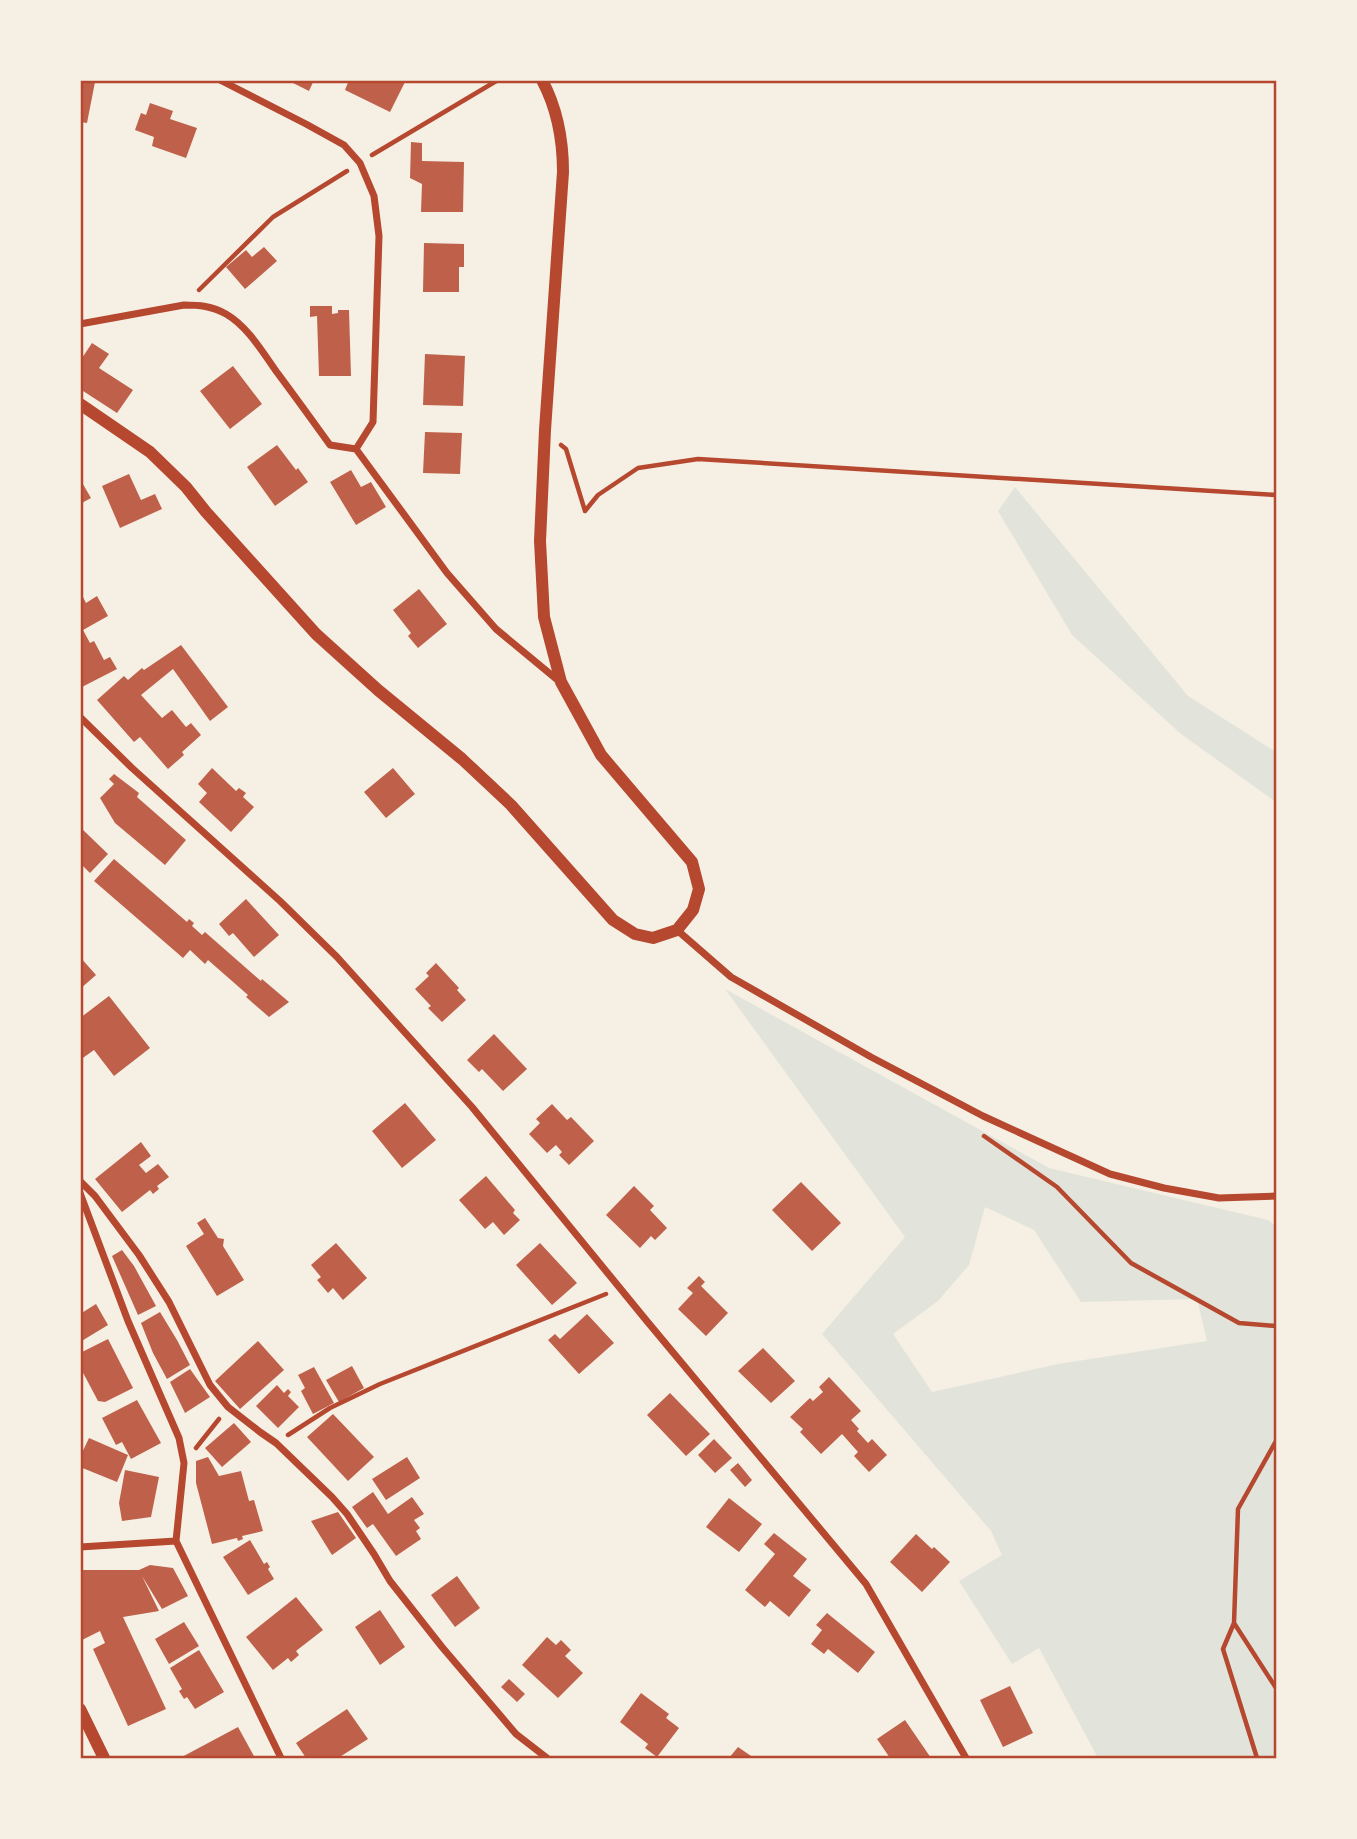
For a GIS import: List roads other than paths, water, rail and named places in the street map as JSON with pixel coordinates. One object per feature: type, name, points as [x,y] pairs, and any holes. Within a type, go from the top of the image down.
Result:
[{"type":"street","points":[[220,80],[344,145],[360,163],[374,196],[378,216],[379,249],[373,422],[356,449]]},
{"type":"street","points":[[80,404],[150,452],[186,487],[316,634],[512,805],[613,920],[635,934],[653,938],[677,930],[693,910],[699,889],[692,862],[601,755],[561,682],[544,617],[540,541],[563,150],[559,125],[542,80]]},
{"type":"street","points":[[80,324],[184,305],[202,305],[229,315],[267,358],[330,445],[356,449],[447,573],[496,629],[561,682]]},
{"type":"street","points":[[80,717],[337,957],[472,1107],[866,1584],[966,1759]]},
{"type":"street","points":[[677,930],[731,977],[871,1057],[983,1116],[1110,1174],[1219,1198],[1276,1196]]},
{"type":"street","points":[[80,1181],[95,1196],[139,1255],[169,1302],[210,1385],[228,1407],[276,1443],[332,1497],[347,1514],[390,1581],[442,1647],[516,1734],[547,1759]]},
{"type":"street","points":[[80,1193],[128,1321],[179,1438],[184,1463],[176,1541],[281,1759]]},
{"type":"street","points":[[80,1547],[176,1541]]},
{"type":"street","points":[[80,1709],[104,1759]]}]
